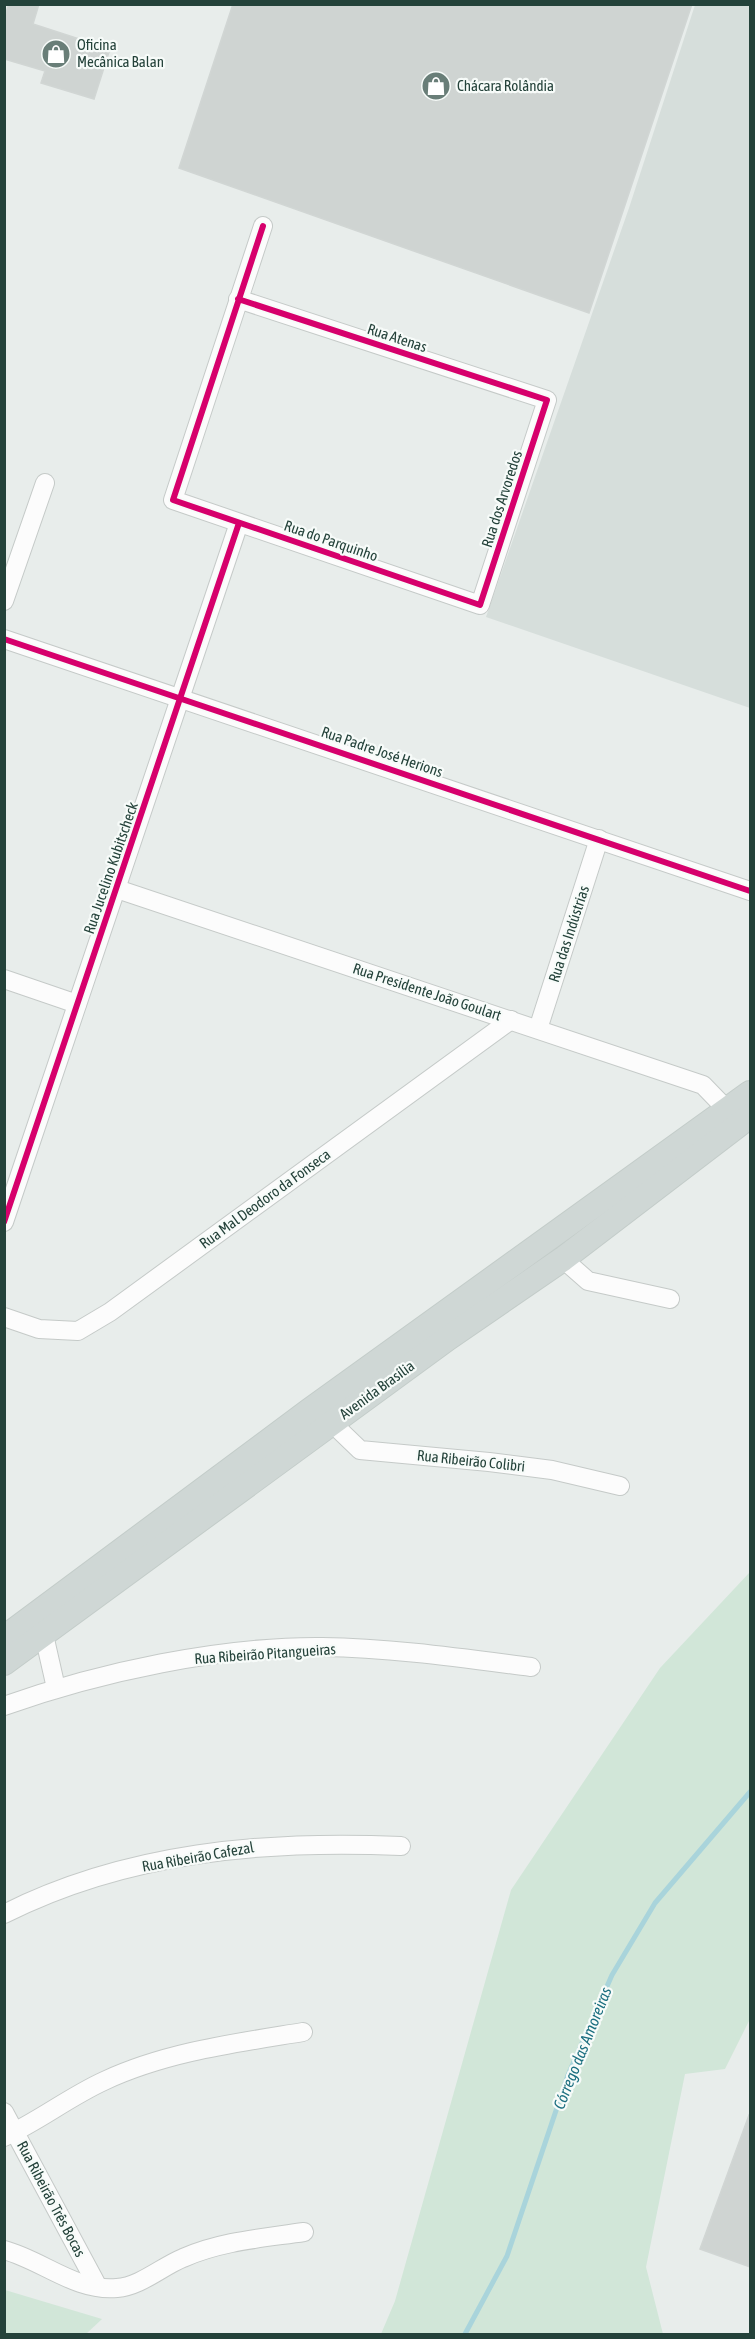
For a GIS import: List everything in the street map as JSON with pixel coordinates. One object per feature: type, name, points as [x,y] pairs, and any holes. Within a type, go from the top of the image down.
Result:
[{"type":"main road","name":"Avenida Brasília","points":[[4,1663],[332,1423],[563,1259],[740,1117],[750,1093]]},
{"type":"main road","name":"Avenida Brasília","points":[[4,1638],[280,1432],[740,1117]]},
{"type":"street","points":[[238,299],[263,226]]},
{"type":"street","name":"Rua Atenas","points":[[238,299],[547,400]]},
{"type":"street","name":"Rua do Parquinho","points":[[238,299],[173,500],[480,605]]},
{"type":"street","name":"Rua dos Arvoredos","points":[[480,605],[547,400]]},
{"type":"street","points":[[4,601],[45,483]]},
{"type":"street","name":"Rua Jucelino Kubitscheck","points":[[4,1222],[239,523]]},
{"type":"street","name":"Rua Padre José Herions","points":[[4,639],[180,696],[750,891]]},
{"type":"street","name":"Rua das Indústrias","points":[[538,1029],[599,839]]},
{"type":"street","name":"Rua Presidente João Goulart","points":[[117,889],[703,1085],[740,1117]]},
{"type":"street","points":[[4,979],[76,1004]]},
{"type":"street","name":"Rua Mal Deodoro da Fonseca","points":[[4,1317],[39,1329],[78,1331],[102,1317],[512,1020]]},
{"type":"street","points":[[563,1259],[588,1281],[670,1299]]},
{"type":"street","name":"Rua Ribeirão Colibri","points":[[332,1423],[360,1450],[552,1470],[620,1486]]},
{"type":"street","points":[[44,1635],[56,1688]]},
{"type":"street","name":"Rua Ribeirão Pitangueiras","points":[[4,1706],[56,1688],[151,1665],[241,1653],[319,1647],[403,1650],[531,1667]]},
{"type":"street","name":"Rua Ribeirão Cafezal","points":[[4,1914],[55,1891],[90,1880],[247,1846],[328,1844],[401,1846]]},
{"type":"street","points":[[10,2135],[74,2096],[134,2069],[221,2045],[303,2032]]},
{"type":"street","name":"Rua Ribeirão Três Bocas","points":[[4,2112],[10,2135],[98,2286]]},
{"type":"street","points":[[4,2250],[22,2255],[72,2280],[117,2288],[135,2282],[183,2258],[217,2247],[304,2232]]},
{"type":"shaded area","points":[[695,5],[750,5],[750,708],[486,617],[629,208]]},
{"type":"green space","points":[[750,1572],[750,2019],[725,2069],[685,2074],[646,2267],[663,2334],[381,2334],[395,2301],[511,1890],[660,1668]]},
{"type":"green space","points":[[4,2290],[102,2319],[86,2334],[5,2334]]},
{"type":"building","name":"Oficina Mecânica Balan","points":[[9,4],[39,4],[33,24],[110,49],[94,99],[41,83],[45,71],[4,59],[4,18]]},
{"type":"building","name":"Chácara Rolândia","points":[[233,4],[692,4],[589,313],[179,168]]},
{"type":"building","points":[[750,2116],[750,2267],[700,2249]]},
{"type":"waterway","name":"Córrego das Amoreiras","points":[[465,2334],[507,2256],[568,2075],[612,1975],[655,1903],[750,1792]]},
{"type":"cycle path","points":[[238,299],[547,400],[480,605],[173,500],[263,226]]},
{"type":"cycle path","points":[[4,1222],[239,523]]},
{"type":"cycle path","points":[[4,639],[750,891]]},
{"type":"place","name":"Oficina Mecânica Balan","points":[[56,54]]},
{"type":"place","name":"Chácara Rolândia","points":[[436,86]]}]
